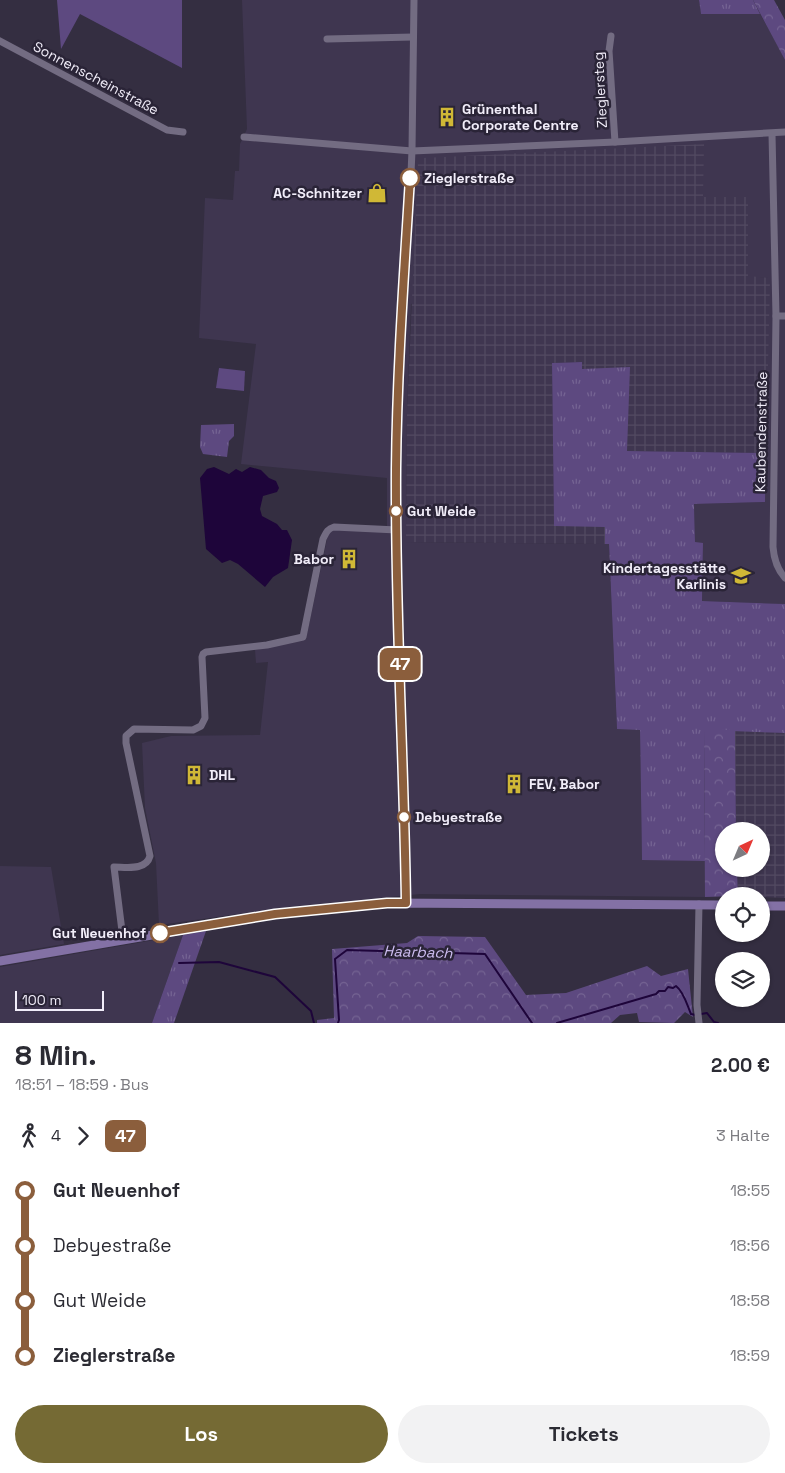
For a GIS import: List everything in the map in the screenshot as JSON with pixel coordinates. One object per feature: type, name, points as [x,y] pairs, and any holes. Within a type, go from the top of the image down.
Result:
[{"type":"main road","points":[[0,961],[275,914],[387,903],[715,905]]},
{"type":"main road","points":[[770,906],[785,906]]},
{"type":"street","points":[[406,903],[396,467],[400,356],[412,151],[414,0]]},
{"type":"street","name":"Zieglersteg","points":[[611,36],[609,50],[615,142]]},
{"type":"street","points":[[327,39],[414,37]]},
{"type":"street","name":"Sonnenscheinstraße","points":[[0,41],[167,130],[183,132]]},
{"type":"street","points":[[244,137],[412,151],[785,132]]},
{"type":"street","name":"Kaubendenstraße","points":[[772,134],[776,316],[773,548],[777,568],[785,578]]},
{"type":"street","points":[[776,316],[785,316]]},
{"type":"street","points":[[123,939],[114,867],[142,866],[148,862],[150,856],[126,736],[134,729],[192,730],[201,726],[205,718],[202,657],[206,652],[260,646],[303,637],[324,539],[329,529],[334,527],[396,530]]},
{"type":"street","points":[[698,1017],[699,904]]},
{"type":"shaded area","points":[[242,0],[699,0],[701,14],[760,14],[779,48],[785,60],[785,604],[702,601],[703,543],[695,543],[694,504],[765,502],[769,278],[747,277],[748,198],[411,304],[407,412],[406,542],[609,544],[617,729],[640,729],[642,859],[705,861],[705,897],[420,894],[288,907],[159,925],[156,863],[145,808],[142,743],[171,736],[260,735],[268,662],[256,663],[255,650],[306,639],[330,525],[387,527],[387,478],[241,464],[256,344],[199,338],[205,198],[233,200],[235,171],[239,171],[240,144],[247,129]]},
{"type":"shaded area","points":[[704,144],[703,197],[748,197],[748,276],[770,278],[766,453],[627,451],[582,369],[582,362],[552,363],[554,526],[605,526],[605,544],[406,542],[407,412],[418,163],[423,158]]},
{"type":"shaded area","points":[[214,467],[229,474],[236,469],[242,472],[250,467],[261,470],[269,478],[276,481],[279,488],[277,492],[263,496],[260,509],[262,516],[277,524],[282,530],[287,530],[292,540],[288,568],[273,577],[265,587],[238,564],[230,560],[222,563],[206,549],[200,478],[207,469]]},
{"type":"shaded area","points":[[735,730],[785,733],[785,898],[770,897],[770,887],[738,887],[737,878],[770,878],[770,822],[736,822]]},
{"type":"shaded area","points":[[0,866],[51,867],[64,944],[0,955]]},
{"type":"shaded area","points":[[183,935],[152,1023],[0,1023],[0,967]]},
{"type":"green space","points":[[57,0],[182,0],[182,68],[80,14],[61,49]]},
{"type":"green space","points":[[699,0],[753,0],[760,14],[701,14]]},
{"type":"green space","points":[[753,0],[774,0],[785,20],[785,60]]},
{"type":"green space","points":[[582,362],[582,369],[630,367],[627,451],[766,453],[765,502],[694,504],[695,542],[703,543],[702,601],[785,604],[785,733],[704,730],[705,861],[642,860],[640,730],[617,729],[609,544],[605,544],[605,527],[554,526],[552,363]]},
{"type":"green space","points":[[219,368],[245,371],[244,391],[216,388]]},
{"type":"green space","points":[[234,424],[234,436],[229,441],[227,457],[203,454],[200,447],[201,425]]},
{"type":"green space","points":[[704,729],[735,730],[736,822],[715,822],[715,878],[737,878],[738,887],[715,887],[715,897],[705,897]]},
{"type":"green space","points":[[206,931],[174,1023],[152,1023],[183,935]]},
{"type":"green space","points":[[418,936],[485,937],[526,995],[566,993],[647,966],[661,976],[688,969],[693,1017],[685,1012],[674,1023],[639,1022],[637,1013],[620,1015],[611,1023],[317,1023],[317,1020],[334,1018],[332,949],[407,943]]},
{"type":"waterway","name":"Haarbach","points":[[338,1023],[335,959],[347,950],[485,954],[532,1023]]},
{"type":"waterway","name":"Haarbach","points":[[179,963],[219,962],[275,977],[311,1011],[314,1023]]},
{"type":"waterway","name":"Haarbach","points":[[557,1023],[656,994],[659,991],[665,991],[668,987],[673,988],[676,986],[683,995],[691,1014],[696,1015]]},
{"type":"waterway","name":"Haarbach","points":[[701,1014],[707,1013],[714,1022],[718,1023]]},
{"type":"bus line","name":"47","points":[[160,933],[275,914],[332,910],[387,903],[406,903],[396,467],[400,347],[410,178]]},
{"type":"place","name":"Grünenthal Corporate Centre","points":[[447,117]]},
{"type":"place","name":"Zieglerstraße","points":[[410,178]]},
{"type":"place","name":"AC-Schnitzer","points":[[377,193]]},
{"type":"place","name":"Gut Weide","points":[[396,511]]},
{"type":"place","name":"Babor","points":[[349,559]]},
{"type":"place","name":"Kindertagesstätte Karlinis","points":[[741,576]]},
{"type":"place","name":"DHL","points":[[194,775]]},
{"type":"place","name":"FEV, Babor","points":[[514,784]]},
{"type":"place","name":"Debyestraße","points":[[404,817]]},
{"type":"place","name":"Gut Neuenhof","points":[[160,933]]}]
